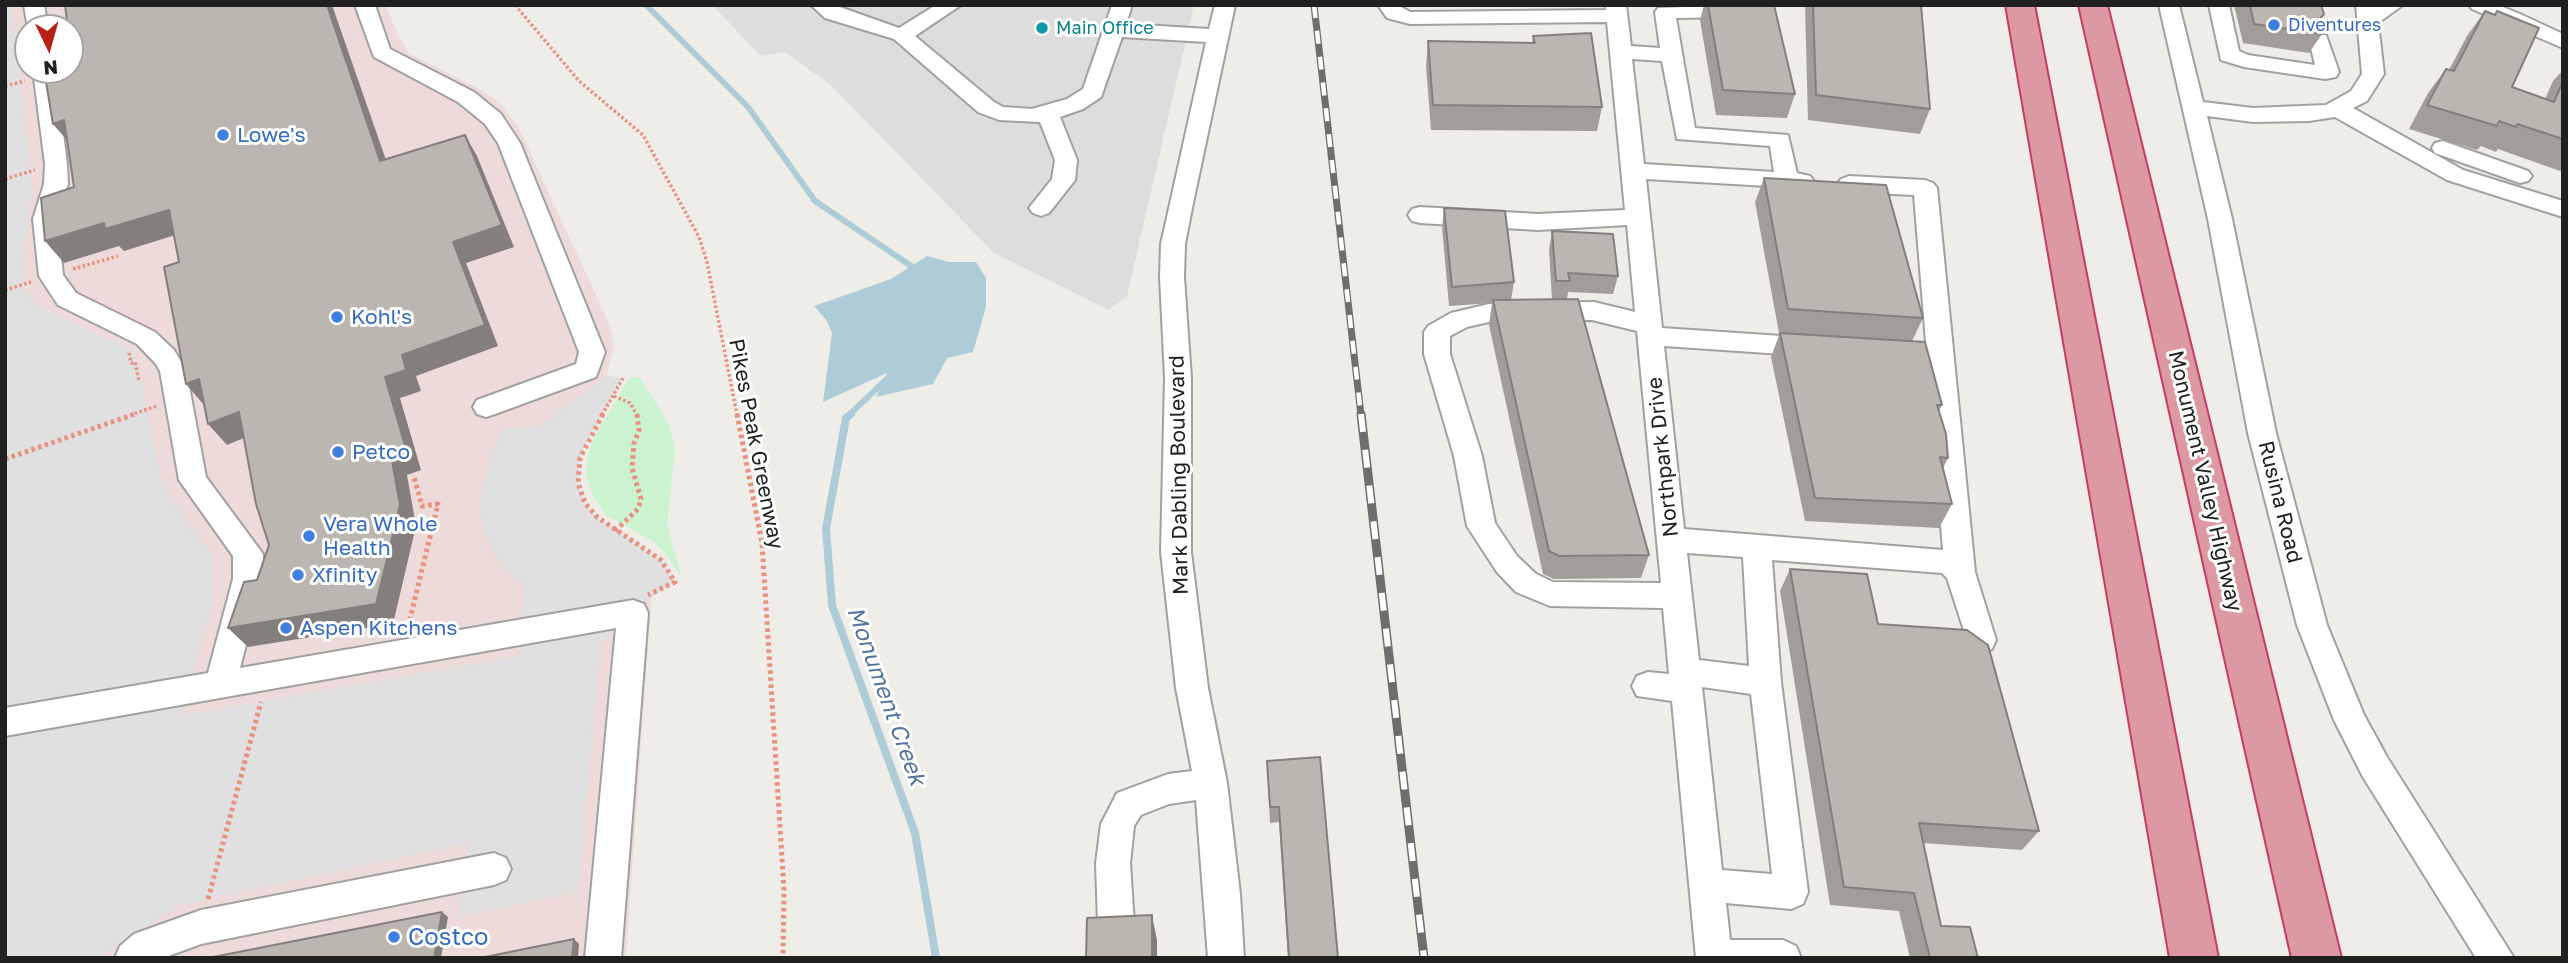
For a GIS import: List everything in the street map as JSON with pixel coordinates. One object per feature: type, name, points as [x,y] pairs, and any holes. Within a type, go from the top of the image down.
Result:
[{"type":"highway","points":[[2020,5],[2194,958]]},
{"type":"highway","name":"Monument Valley Highway","points":[[2093,5],[2317,958]]},
{"type":"street","points":[[365,5],[381,53],[466,97],[493,119],[504,135],[592,352],[587,370],[486,407]]},
{"type":"street","points":[[821,5],[832,15],[901,36],[986,107],[1017,116],[1048,114],[1086,99],[1093,92],[1122,5]]},
{"type":"street","points":[[901,36],[951,5]]},
{"type":"street","name":"Mark Dabling Boulevard","points":[[1225,5],[1178,220],[1172,277],[1178,378],[1176,552],[1192,688],[1211,783],[1223,894],[1226,958]]},
{"type":"street","points":[[1388,5],[1394,14],[1410,18],[1564,16],[1672,55]]},
{"type":"street","name":"Rusina Road","points":[[2169,5],[2195,108],[2285,528],[2328,671],[2375,767],[2496,958]]},
{"type":"street","points":[[2219,5],[2230,55],[2244,61],[2325,73],[2328,72],[2319,39]]},
{"type":"street","points":[[2195,108],[2286,116],[2336,108],[2359,96],[2373,74],[2374,55],[2367,13],[2393,5]]},
{"type":"street","points":[[2461,5],[2513,18]]},
{"type":"street","points":[[2479,5],[2513,18]]},
{"type":"street","points":[[2488,5],[2563,42]]},
{"type":"street","points":[[1737,11],[1665,12],[1685,134],[1780,140],[1787,180]]},
{"type":"street","points":[[1564,16],[1566,31],[1608,31]]},
{"type":"street","points":[[1115,30],[1219,36]]},
{"type":"street","name":"Northpark Drive","points":[[1608,31],[1633,171],[1714,957]]},
{"type":"street","points":[[46,84],[56,164],[56,184],[45,219],[51,276],[67,299],[152,341],[173,370],[193,480],[248,555],[248,579],[220,685]]},
{"type":"street","points":[[2336,108],[2455,175],[2563,190]]},
{"type":"street","points":[[1041,208],[1063,180],[1066,160],[1048,114]]},
{"type":"street","points":[[2443,148],[2563,209]]},
{"type":"street","points":[[1633,171],[1925,188],[1960,572],[1981,640]]},
{"type":"street","points":[[1420,215],[1538,222],[1638,217]]},
{"type":"street","points":[[1677,595],[1610,597],[1550,594],[1526,583],[1507,564],[1481,526],[1468,456],[1437,354],[1437,332],[1460,319],[1489,313],[1594,311],[1650,329],[1830,349]]},
{"type":"street","points":[[1913,355],[1940,356]]},
{"type":"street","points":[[1672,540],[1949,562],[1960,572]]},
{"type":"street","points":[[1709,897],[1791,892],[1765,682],[1757,547]]},
{"type":"street","points":[[5,722],[633,613],[603,958]]},
{"type":"street","points":[[1648,686],[1686,680],[1765,682]]},
{"type":"street","points":[[1116,923],[1113,863],[1118,824],[1129,804],[1168,789],[1211,783]]},
{"type":"street","points":[[133,958],[147,946],[201,926],[494,869]]},
{"type":"street","points":[[1714,957],[1783,958]]},
{"type":"path","name":"Pikes Peak Greenway","points":[[515,5],[579,81],[643,135],[699,237],[707,262],[761,543],[785,890],[783,958]]},
{"type":"path","points":[[127,346],[131,363],[135,362],[139,382]]},
{"type":"path","points":[[614,396],[630,403],[637,411],[639,431],[634,443],[632,468],[641,499],[638,509],[615,531],[585,503],[578,483],[580,458],[587,441],[623,378]]},
{"type":"path","points":[[5,459],[178,397]]},
{"type":"path","points":[[406,635],[439,504],[422,506],[414,477]]},
{"type":"path","points":[[201,926],[268,677]]},
{"type":"shaded area","points":[[5,5],[386,5],[398,36],[410,54],[485,92],[499,102],[517,124],[608,321],[614,345],[607,375],[621,379],[578,452],[577,479],[584,504],[602,524],[648,551],[665,566],[671,579],[652,590],[626,958],[5,958]]},
{"type":"shaded area","points":[[5,5],[11,5],[14,84],[20,84],[32,184],[21,286],[40,307],[135,351],[162,483],[187,522],[211,552],[213,608],[199,646],[183,715],[518,656],[524,588],[500,563],[484,531],[479,502],[489,463],[504,427],[539,427],[606,376],[623,378],[587,441],[580,458],[578,483],[585,503],[597,517],[661,560],[675,582],[657,593],[600,645],[578,891],[460,917],[468,843],[180,905],[99,958],[5,958]]},
{"type":"shaded area","points":[[712,5],[1194,5],[1127,296],[1109,310],[994,253],[831,85],[785,52],[761,56]]},
{"type":"green space","points":[[630,377],[640,378],[669,424],[675,450],[667,525],[682,579],[666,554],[654,542],[606,515],[592,494],[586,474],[588,453],[593,440]]},
{"type":"water","points":[[927,256],[949,262],[976,262],[986,278],[986,307],[973,352],[947,358],[933,384],[876,397],[887,373],[823,402],[832,333],[827,321],[814,306],[891,279]]},
{"type":"building","points":[[65,5],[327,5],[380,161],[465,135],[502,225],[453,242],[485,325],[402,355],[406,370],[385,377],[406,449],[391,455],[400,505],[376,604],[228,628],[244,582],[257,580],[269,545],[256,504],[239,412],[208,424],[199,379],[186,384],[164,267],[179,262],[169,210],[105,229],[104,223],[45,241],[41,198],[74,187],[64,120],[53,124],[46,84],[84,84],[84,14],[66,14]]},
{"type":"building","points":[[1708,5],[1774,5],[1795,94],[1723,90]]},
{"type":"building","points":[[1813,5],[1921,5],[1930,109],[1816,95]]},
{"type":"building","points":[[2250,5],[2321,5],[2324,14],[2318,21],[2322,34],[2254,24]]},
{"type":"building","points":[[2485,11],[2495,15],[2497,11],[2539,28],[2512,87],[2554,102],[2563,81],[2563,139],[2517,124],[2516,127],[2499,121],[2497,126],[2427,105],[2446,69],[2454,71]]},
{"type":"building","points":[[1591,33],[1602,107],[1433,105],[1428,41],[1535,43],[1533,36]]},
{"type":"building","points":[[1764,178],[1886,185],[1923,318],[1788,309]]},
{"type":"building","points":[[1444,208],[1505,211],[1514,282],[1452,287]]},
{"type":"building","points":[[1552,231],[1613,234],[1618,276],[1568,273],[1570,281],[1556,281]]},
{"type":"building","points":[[1578,299],[1649,555],[1559,556],[1549,551],[1493,300]]},
{"type":"building","points":[[1780,333],[1925,342],[1942,405],[1937,405],[1946,434],[1948,458],[1940,457],[1952,504],[1815,498]]},
{"type":"building","points":[[1790,569],[1867,574],[1878,624],[1967,630],[1988,645],[2039,831],[1919,823],[1941,926],[1970,927],[1978,958],[1930,958],[1914,893],[1844,887]]},
{"type":"building","points":[[1320,757],[1338,958],[1289,958],[1279,807],[1270,807],[1267,761]]},
{"type":"building","name":"Costco","points":[[442,912],[434,958],[208,958]]},
{"type":"building","points":[[1152,915],[1152,958],[1086,958],[1087,918]]},
{"type":"building","points":[[574,939],[572,958],[480,958]]},
{"type":"waterway","name":"Monument Creek","points":[[646,5],[748,107],[815,201],[917,270]]},
{"type":"waterway","name":"Monument Creek","points":[[849,415],[890,376]]},
{"type":"waterway","name":"Monument Creek","points":[[851,414],[846,418],[826,529],[832,605],[915,833],[936,958]]},
{"type":"railway","points":[[1314,5],[1361,415]]},
{"type":"railway","points":[[1361,414],[1424,958]]},
{"type":"place","name":"Diventures","points":[[2274,25]]},
{"type":"place","name":"Main Office","points":[[1042,28]]},
{"type":"place","name":"Lowe's","points":[[223,135]]},
{"type":"place","name":"Kohl's","points":[[337,317]]},
{"type":"place","name":"Petco","points":[[338,452]]},
{"type":"place","name":"Vera Whole Health","points":[[309,536]]},
{"type":"place","name":"Xfinity","points":[[298,575]]},
{"type":"place","name":"Aspen Kitchens","points":[[286,628]]},
{"type":"place","name":"Costco","points":[[394,937]]}]
